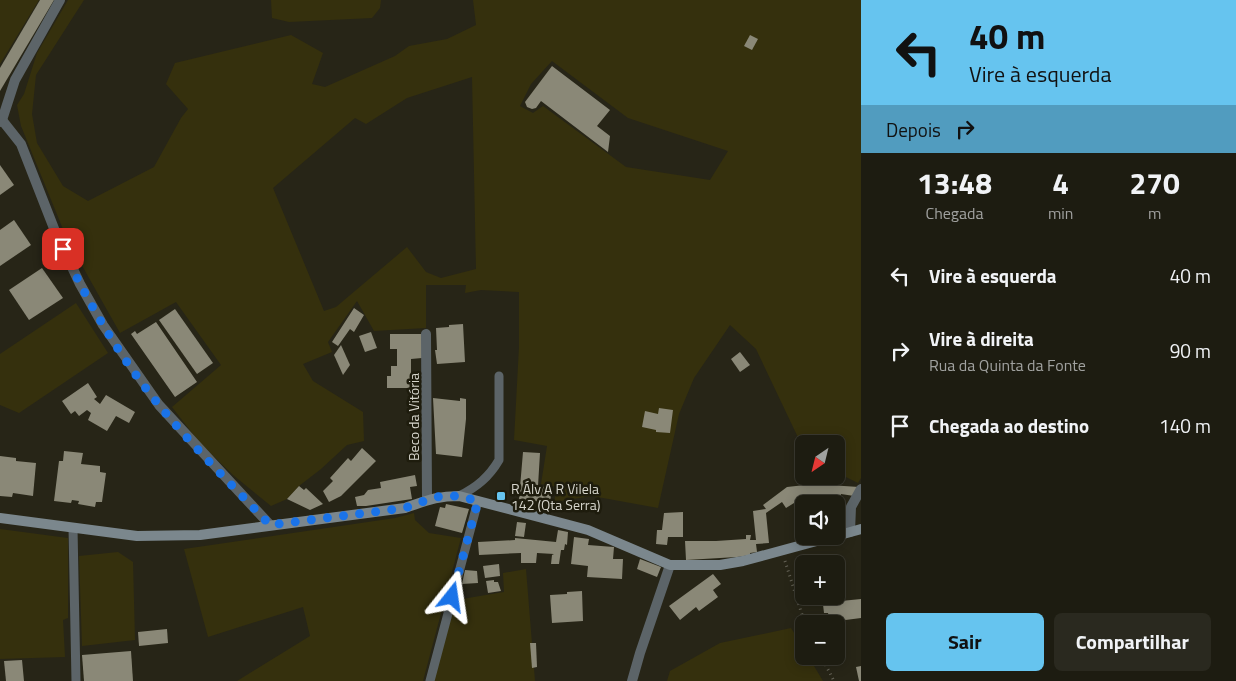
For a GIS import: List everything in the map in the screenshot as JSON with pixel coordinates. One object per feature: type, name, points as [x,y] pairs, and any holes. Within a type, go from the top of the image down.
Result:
[{"type":"main road","points":[[0,518],[154,537],[200,534],[405,508],[441,496],[459,496],[588,530],[670,565],[720,565],[804,545]]},
{"type":"main road","points":[[845,533],[861,529]]},
{"type":"street","points":[[60,0],[15,80],[1,120],[21,144],[55,231],[102,325],[159,405],[270,525]]},
{"type":"street","name":"Beco da Vitória","points":[[426,334],[427,500]]},
{"type":"street","points":[[850,532],[851,507],[861,489]]},
{"type":"street","points":[[632,681],[670,565]]},
{"type":"lane","points":[[459,496],[481,483],[499,460],[498,376]]},
{"type":"lane","points":[[430,681],[478,501]]},
{"type":"lane","points":[[73,528],[76,681]]},
{"type":"path","points":[[782,551],[802,615]]},
{"type":"path","points":[[826,665],[834,681]]},
{"type":"shaded area","points":[[0,0],[39,0],[0,64]]},
{"type":"shaded area","points":[[68,0],[84,0],[36,75],[32,114],[37,143],[63,186],[88,201],[154,167],[188,109],[166,84],[175,63],[291,35],[323,53],[312,84],[325,87],[395,56],[409,46],[447,39],[476,25],[473,0],[861,0],[861,478],[858,483],[845,476],[845,435],[797,435],[756,349],[730,325],[694,378],[679,414],[658,508],[592,496],[554,502],[557,487],[541,484],[547,446],[514,440],[519,347],[519,292],[481,290],[465,293],[466,285],[426,285],[426,328],[374,331],[357,301],[328,342],[332,352],[303,364],[313,381],[363,412],[364,441],[347,445],[299,486],[287,499],[271,506],[233,475],[199,442],[172,407],[221,365],[176,302],[120,333],[67,239],[21,126],[17,105],[24,94],[37,53]],"holes":[[[552,61],[628,118],[728,151],[710,180],[626,167],[543,106],[533,113],[520,106],[531,84]],[[472,77],[476,269],[441,278],[426,272],[407,247],[336,307],[324,311],[273,188],[355,118],[366,124],[407,98]]]},
{"type":"shaded area","points":[[271,0],[381,0],[380,8],[372,18],[289,22],[272,18]]},
{"type":"shaded area","points":[[76,303],[108,353],[19,413],[0,405],[0,354]]},
{"type":"shaded area","points":[[414,513],[415,520],[429,533],[461,538],[423,681],[237,681],[310,636],[303,607],[208,637],[184,549],[395,518]]},
{"type":"shaded area","points":[[0,529],[68,538],[68,618],[63,620],[65,657],[0,659]]},
{"type":"shaded area","points":[[118,552],[133,562],[135,640],[82,646],[79,556]]},
{"type":"shaded area","points":[[526,569],[535,681],[433,681],[456,600],[504,592],[503,573]]},
{"type":"shaded area","points":[[791,628],[795,634],[795,665],[813,665],[823,681],[667,681],[670,671],[720,643]]},
{"type":"building","points":[[40,0],[54,0],[0,91],[0,68]]},
{"type":"building","points":[[750,35],[758,39],[752,50],[744,46]]},
{"type":"building","points":[[552,66],[610,110],[597,126],[610,136],[608,152],[541,101],[536,108],[527,107],[525,102]]},
{"type":"building","points":[[0,165],[14,185],[0,195]]},
{"type":"building","points":[[14,220],[31,245],[0,266],[0,230]]},
{"type":"building","points":[[42,268],[63,298],[29,320],[9,290]]},
{"type":"building","points":[[354,308],[364,315],[354,332],[350,329],[338,346],[332,342]]},
{"type":"building","points":[[175,309],[213,363],[197,374],[159,320]]},
{"type":"building","points":[[156,322],[197,382],[175,397],[131,334],[135,331],[137,334]]},
{"type":"building","points":[[463,324],[465,362],[437,364],[435,350],[437,350],[436,328]]},
{"type":"building","points":[[371,332],[377,348],[365,352],[359,336]]},
{"type":"building","points":[[390,334],[422,334],[422,358],[411,359],[411,388],[387,388],[387,376],[391,376],[391,366],[397,366],[397,349],[390,349]]},
{"type":"building","points":[[341,345],[350,365],[343,375],[334,355]]},
{"type":"building","points":[[740,352],[750,365],[740,372],[731,359]]},
{"type":"building","points":[[88,383],[97,397],[94,399],[100,404],[106,395],[135,412],[129,423],[116,416],[107,431],[88,420],[91,413],[87,410],[79,416],[75,411],[71,414],[62,401]]},
{"type":"building","points":[[433,398],[460,401],[460,398],[466,399],[462,457],[436,454]]},
{"type":"building","points":[[659,408],[673,410],[670,433],[656,432],[656,430],[642,427],[645,411],[658,414]]},
{"type":"building","points":[[362,448],[376,461],[341,496],[329,502],[323,491],[333,481],[330,478],[348,458],[351,461]]},
{"type":"building","points":[[64,451],[83,453],[81,464],[100,466],[100,472],[106,473],[102,502],[96,502],[95,507],[78,504],[79,501],[72,500],[71,503],[54,501],[59,461],[63,461]]},
{"type":"building","points":[[523,452],[540,453],[538,486],[552,488],[550,503],[519,499]]},
{"type":"building","points":[[0,456],[16,458],[16,461],[36,463],[33,496],[13,493],[12,497],[0,496]]},
{"type":"building","points":[[415,475],[417,486],[410,487],[412,499],[357,506],[355,497],[364,495],[368,490],[381,488],[380,482]]},
{"type":"building","points":[[829,485],[859,487],[854,496],[841,494],[795,495],[795,503],[786,508],[782,502],[766,513],[769,543],[756,544],[757,552],[750,553],[750,555],[686,560],[685,541],[746,539],[746,535],[751,535],[750,540],[756,540],[753,511],[766,509],[763,505],[787,487]]},
{"type":"building","points":[[299,486],[304,490],[306,488],[323,504],[310,510],[287,499]]},
{"type":"building","points":[[446,504],[469,509],[462,533],[435,526],[440,507],[445,508]]},
{"type":"building","points":[[683,512],[683,537],[668,537],[667,545],[656,544],[657,530],[662,530],[664,513]]},
{"type":"building","points":[[517,522],[526,523],[524,537],[515,536]]},
{"type":"building","points":[[558,530],[568,532],[567,545],[565,544],[564,550],[561,550],[559,564],[551,564],[552,555],[554,554],[537,553],[536,563],[521,563],[521,553],[479,555],[478,542],[515,540],[515,538],[556,542]]},
{"type":"building","points":[[574,537],[589,539],[588,545],[614,547],[613,559],[623,559],[622,579],[587,577],[588,566],[571,564]]},
{"type":"building","points":[[640,559],[661,567],[657,577],[637,569]]},
{"type":"building","points":[[499,564],[500,576],[485,578],[483,566]]},
{"type":"building","points":[[465,570],[477,571],[478,583],[462,584]]},
{"type":"building","points":[[713,574],[721,584],[713,590],[718,597],[699,611],[696,607],[680,620],[669,606]]},
{"type":"building","points":[[494,580],[494,582],[498,582],[501,591],[488,593],[486,581]]},
{"type":"building","points":[[582,591],[583,621],[552,623],[550,595]]},
{"type":"building","points":[[861,599],[861,618],[845,620],[845,615],[828,615],[828,613],[824,613],[823,605],[845,605],[845,601]]},
{"type":"building","points":[[167,629],[168,643],[139,646],[138,632]]},
{"type":"building","points":[[530,643],[536,643],[537,667],[532,668]]},
{"type":"building","points":[[131,651],[133,681],[84,681],[82,655]]},
{"type":"building","points":[[22,660],[24,681],[6,681],[4,661]]},
{"type":"building","points":[[861,666],[861,681],[859,681],[856,667]]},
{"type":"place","name":"R Álv A R Vilela 142 (Qta Serra)","points":[[501,496]]},
{"type":"route","points":[[63,249],[102,325],[125,360],[159,405],[270,525],[405,508],[441,496],[459,496],[478,501],[452,597]]}]
